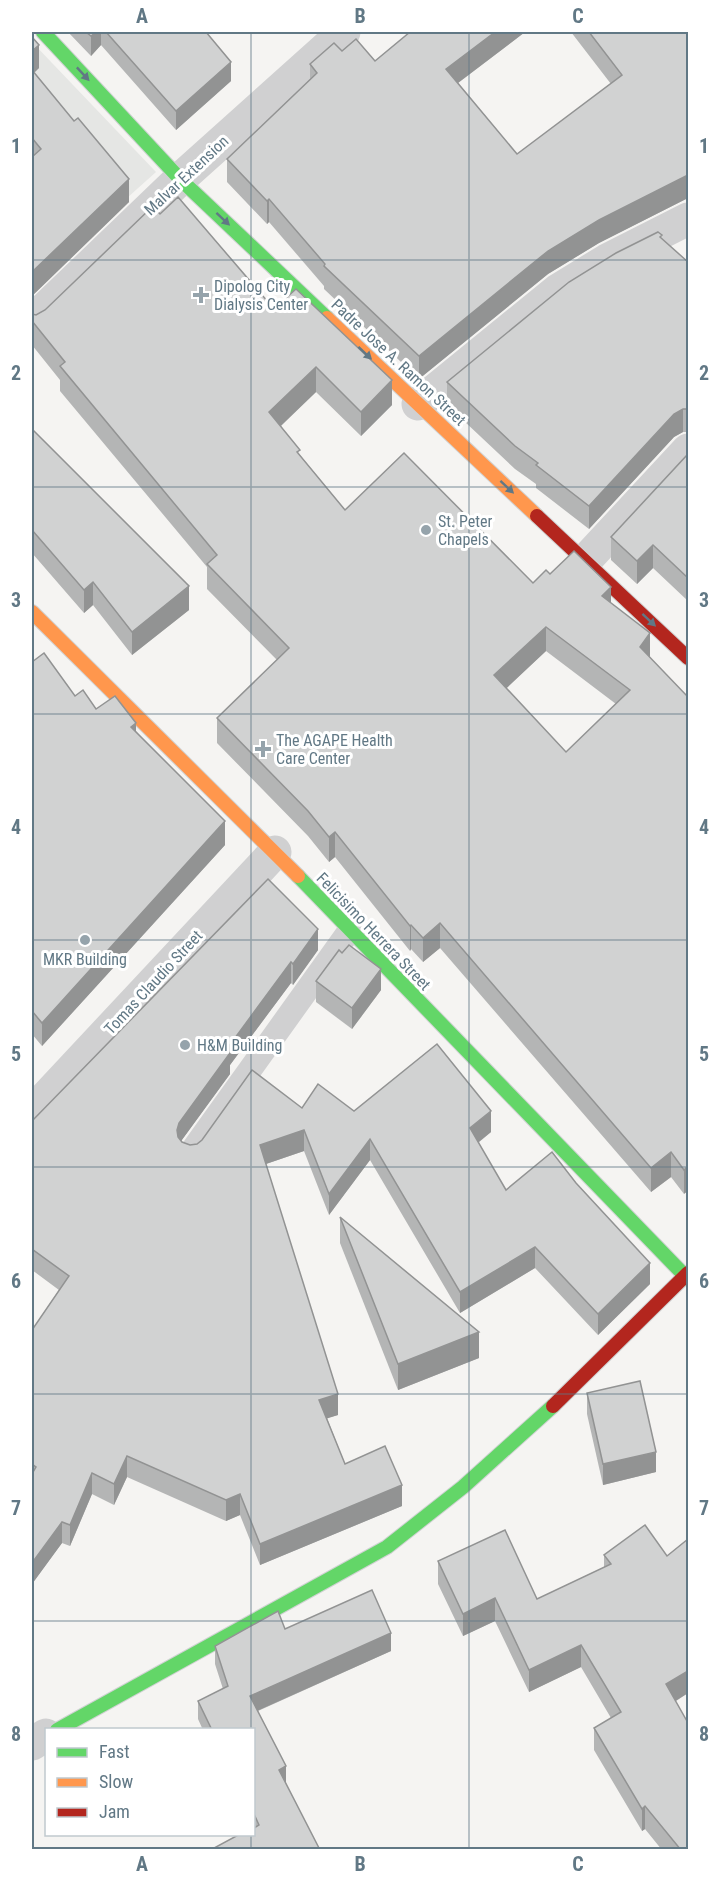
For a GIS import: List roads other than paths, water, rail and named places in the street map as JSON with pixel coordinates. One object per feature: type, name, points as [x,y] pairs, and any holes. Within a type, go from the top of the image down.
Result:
[{"type":"street","name":"Padre Jose A. Ramon Street","points":[[43,32],[180,179],[688,658]]},
{"type":"street","name":"Malvar Extension","points":[[32,321],[180,179],[344,32]]},
{"type":"street","points":[[418,404],[558,290],[607,260],[688,219]]},
{"type":"street","points":[[585,561],[688,450]]},
{"type":"street","name":"Felicisimo Herrera Street","points":[[32,612],[275,852],[687,1276]]},
{"type":"street","name":"Tomas Claudio Street","points":[[32,1112],[275,852]]},
{"type":"street","points":[[61,1728],[387,1547],[464,1487],[535,1424],[687,1276]]},
{"type":"lane","points":[[191,1152],[350,930]]},
{"type":"place","name":"Dipolog City Dialysis Center","points":[[201,295]]},
{"type":"place","name":"St. Peter Chapels","points":[[426,530]]},
{"type":"place","name":"The AGAPE Health Care Center","points":[[263,749]]},
{"type":"place","name":"MKR Building","points":[[85,940]]},
{"type":"place","name":"H&M Building","points":[[185,1045]]}]
